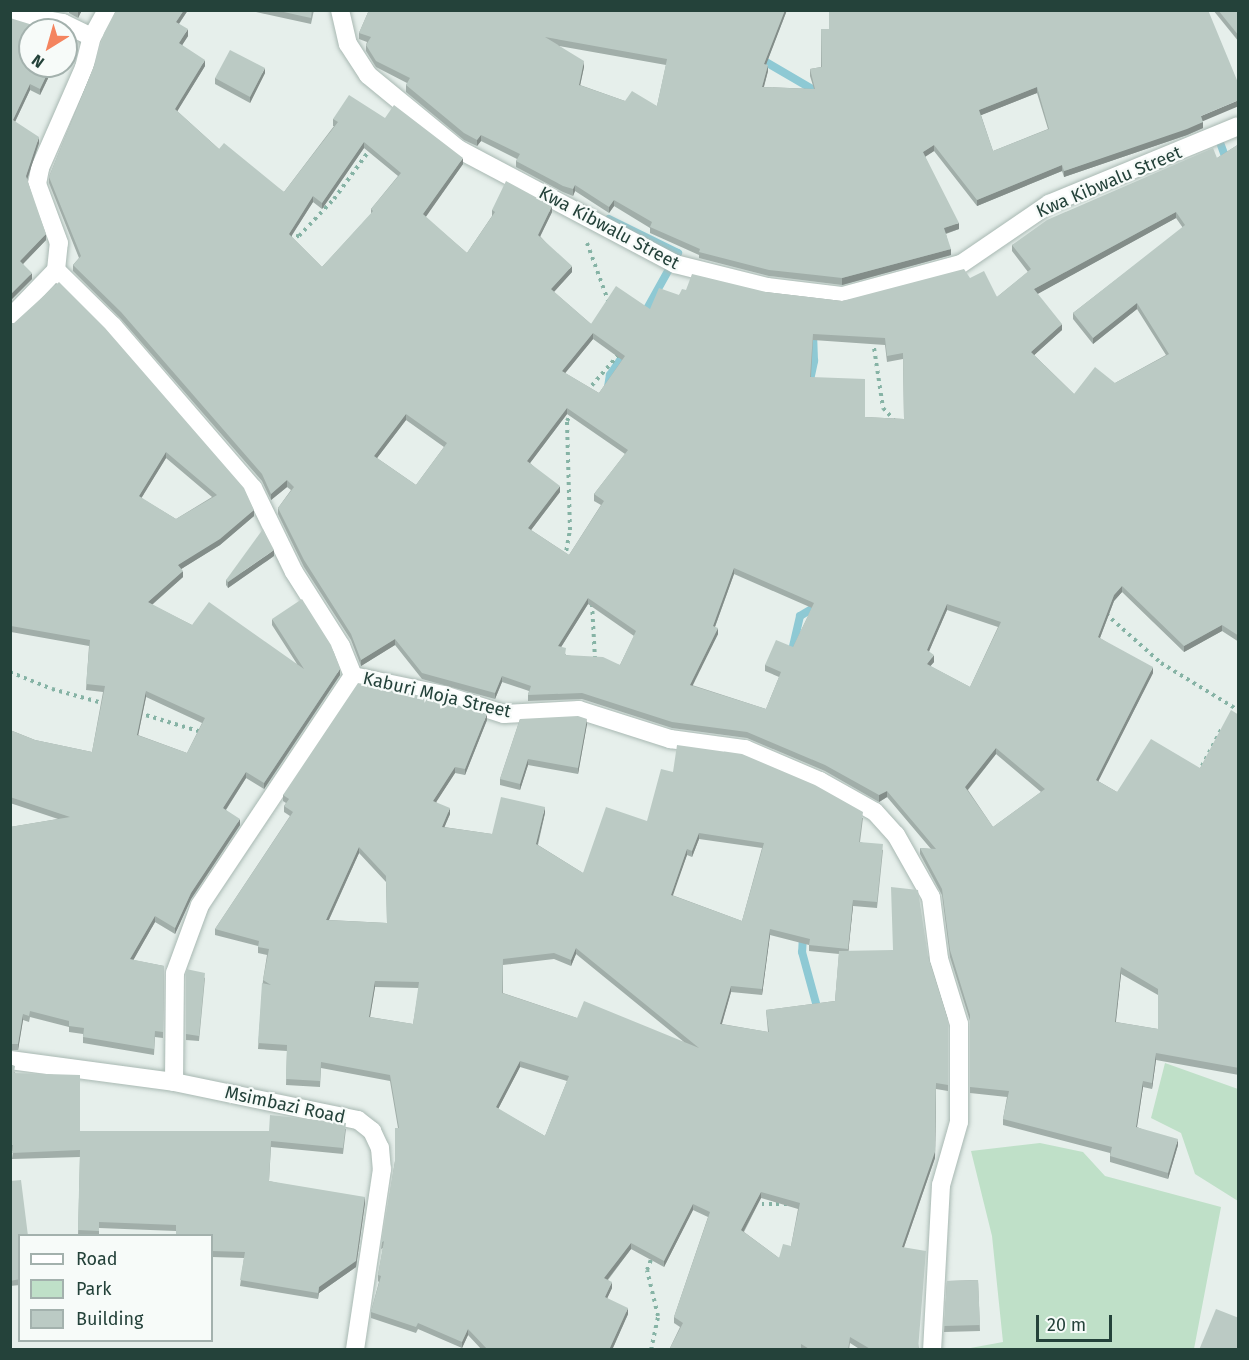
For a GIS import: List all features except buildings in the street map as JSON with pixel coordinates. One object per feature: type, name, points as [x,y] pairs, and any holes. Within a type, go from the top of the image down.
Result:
[{"type":"street","points":[[10,318],[56,270],[59,243],[37,184],[40,168],[84,68],[92,37],[106,10]]},
{"type":"street","name":"Kwa Kibwalu Street","points":[[340,10],[348,44],[368,75],[419,121],[483,162],[689,270],[767,287],[843,296],[961,264],[1049,204],[1239,126]]},
{"type":"street","points":[[10,13],[63,23],[92,37]]},
{"type":"street","name":"Kaburi Moja Street","points":[[56,270],[113,326],[253,488],[294,572],[341,646],[353,676]]},
{"type":"street","name":"Kaburi Moja Street","points":[[174,1082],[175,973],[200,905],[353,676]]},
{"type":"street","name":"Kaburi Moja Street","points":[[353,676],[444,695],[504,714],[579,710],[670,739],[745,749],[866,806],[896,835],[932,897],[939,959],[960,1024],[959,1122],[940,1185],[932,1350]]},
{"type":"street","name":"Msimbazi Road","points":[[10,1060],[174,1082],[357,1120],[372,1131],[380,1148],[382,1169],[356,1350]]},
{"type":"path","points":[[283,236],[295,238],[304,231],[334,199],[378,139]]},
{"type":"path","points":[[572,209],[613,315]]},
{"type":"path","points":[[873,339],[874,367],[883,408],[900,424]]},
{"type":"path","points":[[584,395],[602,370],[619,355],[620,346]]},
{"type":"path","points":[[564,567],[570,530],[567,421],[578,404]]},
{"type":"path","points":[[591,671],[596,661],[592,601],[595,595]]},
{"type":"path","points":[[1100,608],[1161,663],[1239,710]]},
{"type":"path","points":[[10,672],[52,689],[110,705]]},
{"type":"path","points":[[131,710],[207,734]]},
{"type":"path","points":[[1232,719],[1239,714]]},
{"type":"path","points":[[1200,771],[1227,723]]},
{"type":"path","points":[[743,1203],[781,1206],[797,1202]]},
{"type":"path","points":[[651,1350],[658,1316],[647,1270],[654,1251]]},
{"type":"green space","points":[[1165,1063],[1238,1089],[1238,1201],[1195,1174],[1181,1133],[1151,1118]]},
{"type":"green space","points":[[1040,1143],[1083,1152],[1105,1176],[1221,1207],[1194,1349],[965,1349],[1003,1342],[992,1236],[971,1151]]},
{"type":"waterway","points":[[759,58],[812,89],[814,97]]},
{"type":"waterway","points":[[1218,137],[1227,162]]},
{"type":"waterway","points":[[609,219],[678,253],[643,316]]},
{"type":"waterway","points":[[809,385],[814,361],[813,331]]},
{"type":"waterway","points":[[608,387],[610,375],[626,351]]},
{"type":"waterway","points":[[791,655],[800,616],[818,605]]},
{"type":"waterway","points":[[803,935],[802,952],[819,1014]]}]
